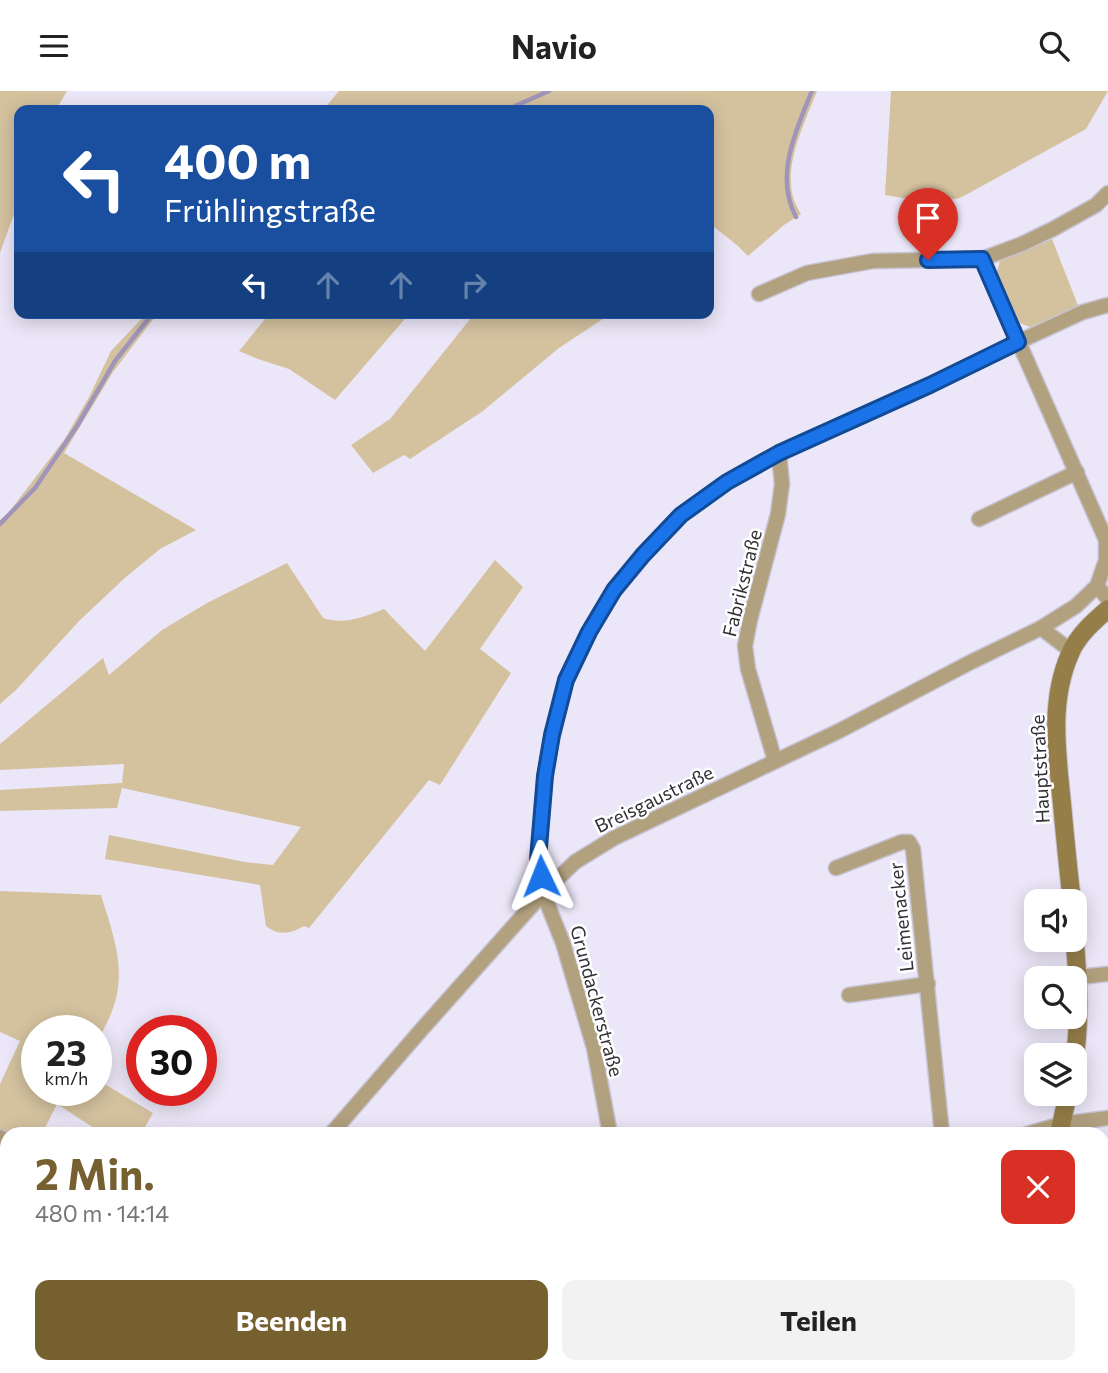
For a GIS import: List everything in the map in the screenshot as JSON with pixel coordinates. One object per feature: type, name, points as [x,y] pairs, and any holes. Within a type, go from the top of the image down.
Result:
[{"type":"main road","name":"Hauptstraße","points":[[1071,889],[1057,756],[1056,728],[1060,688],[1070,651],[1089,626],[1108,608]]},
{"type":"main road","points":[[1060,1127],[1065,1106]]},
{"type":"street","points":[[759,295],[807,273],[873,261],[982,259],[1053,229],[1096,205],[1108,194]]},
{"type":"street","points":[[982,259],[1106,540],[1106,560],[1097,586],[1108,599]]},
{"type":"street","name":"Grundackerstraße","points":[[609,1127],[594,1048],[563,943],[544,893],[538,859],[545,776],[566,680],[589,632],[614,590],[681,515],[727,482],[779,453],[1018,342],[1083,313],[1108,305]]},
{"type":"street","name":"Fabrikstraße","points":[[775,761],[748,669],[745,646],[778,514],[782,484],[779,453]]},
{"type":"street","points":[[979,519],[1077,473]]},
{"type":"street","name":"Breisgaustraße","points":[[337,1127],[544,893],[575,862],[614,838],[839,731],[1041,628],[1076,606],[1097,586]]},
{"type":"street","points":[[1041,628],[1070,651]]},
{"type":"street","name":"Leimenacker","points":[[836,869],[902,842],[909,842],[913,849],[941,1127]]},
{"type":"street","points":[[1087,976],[1108,974]]},
{"type":"street","name":"Leimenacker","points":[[849,995],[928,983]]},
{"type":"street","points":[[1069,1127],[1108,1118]]},
{"type":"shaded area","points":[[0,91],[67,91],[59,105],[14,105],[14,214],[0,253]]},
{"type":"shaded area","points":[[339,91],[817,91],[799,136],[791,169],[794,200],[801,214],[748,256],[714,227],[714,105],[327,105]]},
{"type":"shaded area","points":[[891,91],[1108,91],[1086,129],[960,198],[932,203],[885,195]]},
{"type":"shaded area","points":[[1052,239],[1079,308],[1030,327],[1020,323],[996,275],[1000,261]]},
{"type":"shaded area","points":[[141,319],[153,319],[113,372],[64,453],[196,530],[160,549],[127,576],[80,620],[0,704],[0,520],[64,440],[111,351]]},
{"type":"shaded area","points":[[265,319],[405,319],[335,400],[289,369],[239,351]]},
{"type":"shaded area","points":[[470,319],[603,319],[559,348],[483,411],[410,459],[404,455],[373,473],[351,445],[390,419]]},
{"type":"shaded area","points":[[495,560],[523,587],[480,649],[511,673],[440,785],[429,780],[309,928],[304,926],[285,933],[266,926],[260,885],[105,859],[109,835],[273,865],[301,827],[122,788],[117,808],[0,811],[0,790],[122,783],[124,764],[0,770],[0,744],[103,658],[109,675],[162,630],[207,603],[287,563],[323,618],[346,620],[384,609],[425,651]]},
{"type":"shaded area","points":[[0,891],[101,895],[113,934],[119,969],[118,986],[110,1015],[21,1015],[21,1106],[56,1106],[46,1127],[0,1127],[0,1084],[20,1041],[0,1032]]},
{"type":"shaded area","points":[[112,1089],[126,1097],[126,1106],[141,1106],[153,1113],[145,1127],[92,1127],[60,1106],[112,1106]]},
{"type":"waterway","points":[[517,105],[549,91]]},
{"type":"waterway","points":[[796,217],[790,201],[787,169],[794,137],[812,91]]},
{"type":"waterway","points":[[0,524],[35,488],[77,426],[115,361],[148,319]]},
{"type":"route","points":[[541,876],[538,859],[545,776],[566,680],[589,632],[614,590],[643,555],[681,515],[727,482],[779,453],[1018,342],[982,259],[928,260]]}]
